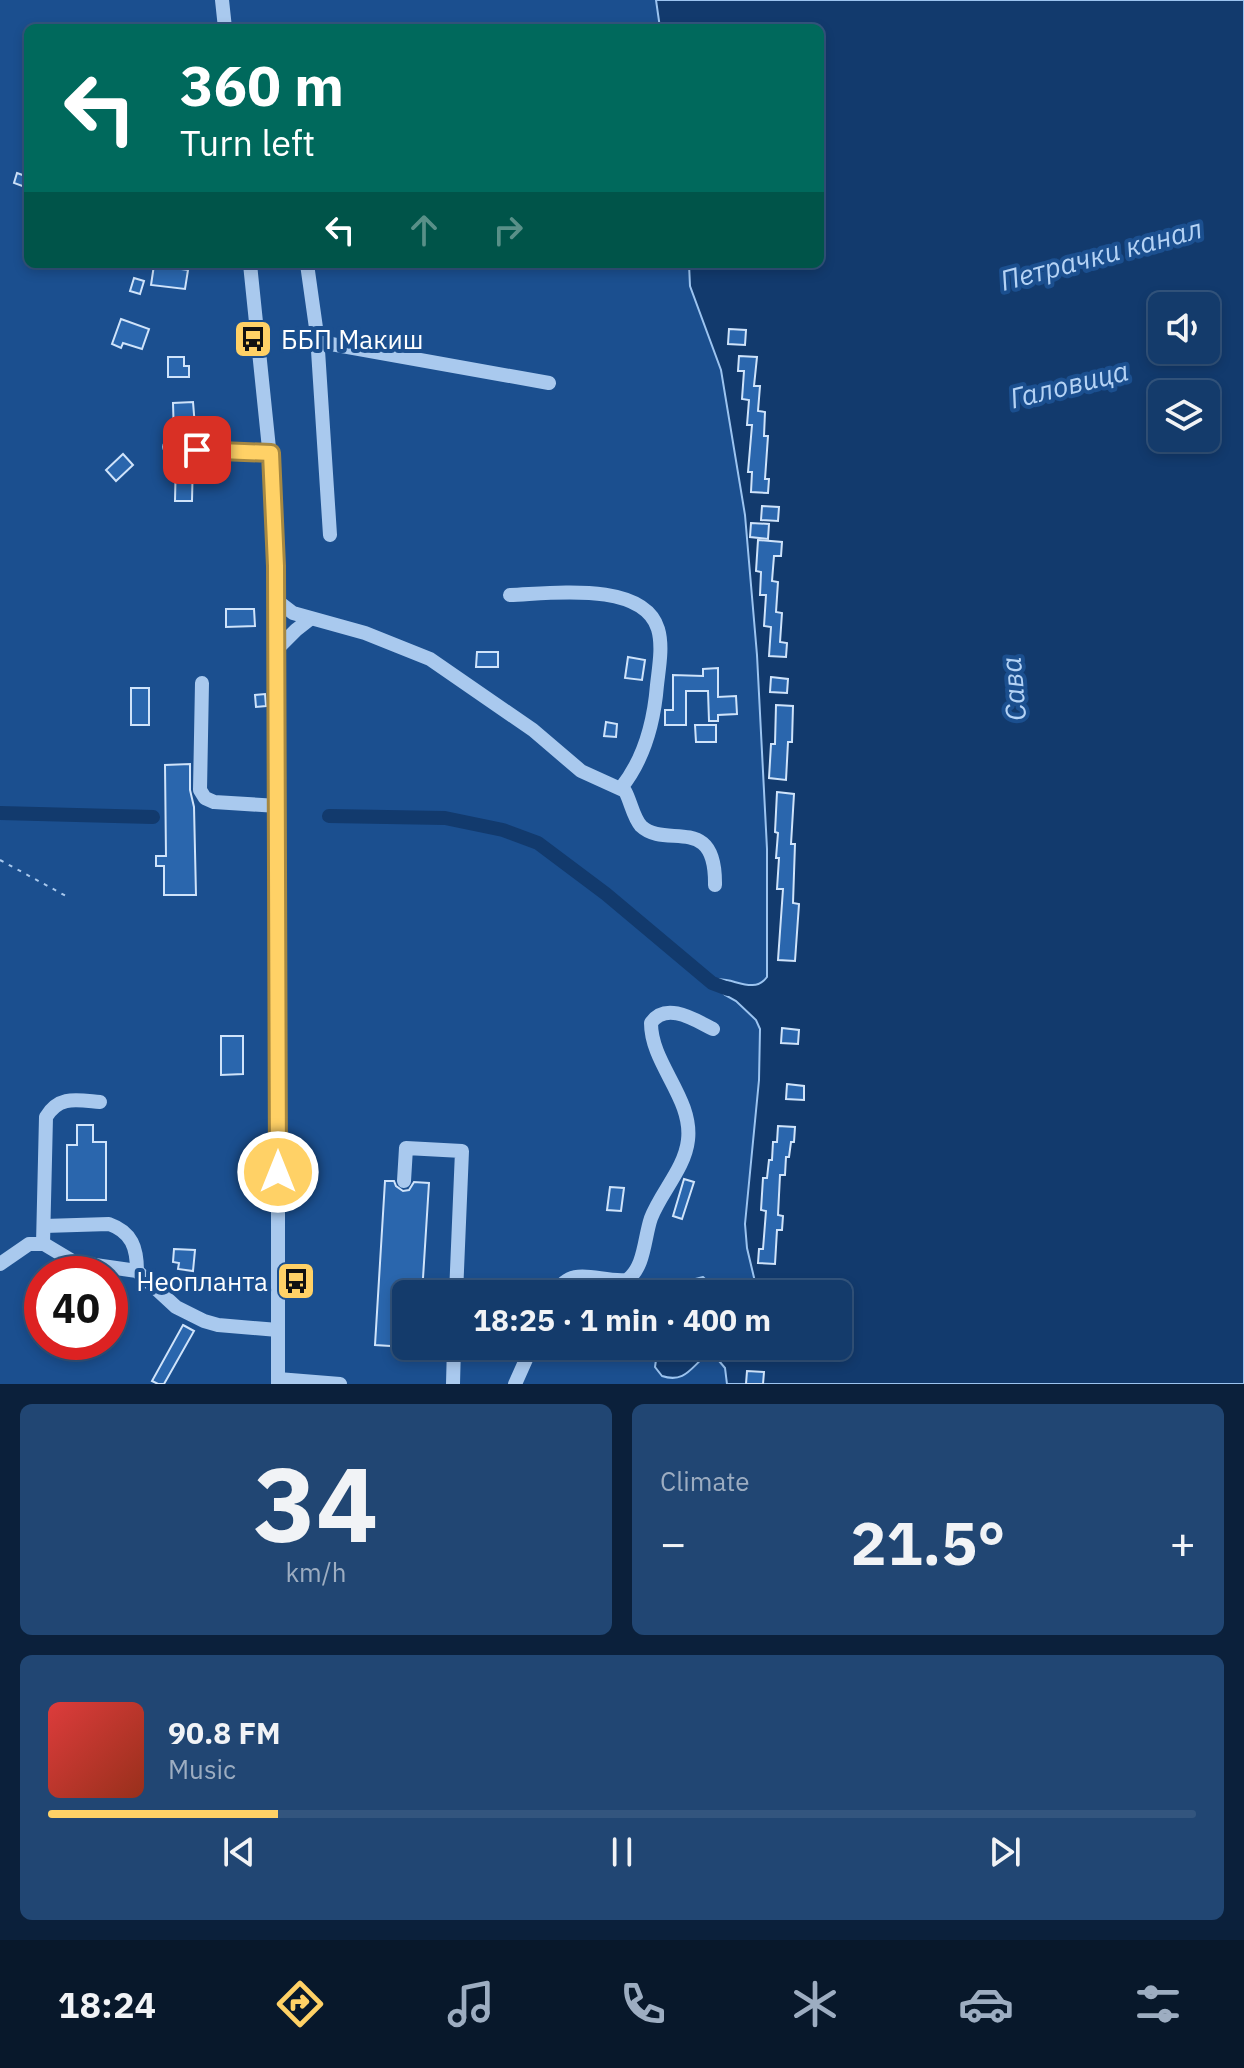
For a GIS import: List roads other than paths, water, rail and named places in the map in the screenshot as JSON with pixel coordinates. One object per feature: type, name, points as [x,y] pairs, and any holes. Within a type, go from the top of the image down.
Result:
[{"type":"street","points":[[222,0],[225,24]]},
{"type":"street","points":[[250,268],[271,453],[276,600],[278,1382],[340,1384]]},
{"type":"street","points":[[308,268],[317,335],[330,535]]},
{"type":"street","points":[[317,335],[331,344],[549,383]]},
{"type":"street","points":[[169,447],[271,453]]},
{"type":"street","points":[[510,595],[601,593],[635,604],[654,621],[660,647],[653,718],[641,755],[621,788]]},
{"type":"street","points":[[276,600],[293,613],[365,633],[430,659],[533,730],[581,771],[621,788],[641,825],[650,831],[694,839],[706,847],[713,858],[715,885]]},
{"type":"street","points":[[276,650],[310,619]]},
{"type":"street","points":[[202,683],[200,790],[205,798],[214,802],[278,806]]},
{"type":"street","points":[[567,1280],[572,1277],[627,1280],[638,1268],[659,1199],[682,1160],[688,1141],[684,1110],[658,1050],[651,1023],[657,1015],[670,1012],[713,1029]]},
{"type":"street","points":[[43,1244],[46,1117],[57,1103],[66,1100],[100,1102]]},
{"type":"street","points":[[404,1181],[406,1148],[462,1151],[457,1280]]},
{"type":"street","points":[[44,1226],[116,1226],[130,1236],[137,1255],[137,1271]]},
{"type":"street","points":[[0,1264],[29,1244],[43,1244],[74,1262],[137,1271],[187,1315],[218,1325],[278,1330]]},
{"type":"street","points":[[453,1384],[454,1360]]},
{"type":"street","points":[[526,1360],[516,1384],[526,1384]]},
{"type":"water","points":[[656,0],[1244,0],[1244,1384],[727,1384],[725,1368],[718,1360],[852,1360],[852,1280],[755,1280],[747,1248],[745,1224],[759,1080],[760,1029],[756,1020],[712,983],[720,979],[755,985],[767,977],[767,849],[757,655],[745,515],[721,370],[690,286],[689,268],[824,268],[824,24],[659,24]]},
{"type":"water","points":[[656,1360],[701,1360],[677,1377],[662,1376],[655,1367]]},
{"type":"waterway","points":[[0,813],[153,817]]},
{"type":"waterway","points":[[329,816],[445,818],[503,830],[538,843],[606,894],[712,983],[728,989]]},
{"type":"place","name":"ББП Макиш","points":[[253,339]]},
{"type":"place","name":"Неопланта","points":[[296,1281]]},
{"type":"water label","name":"Петрачки канал","points":[[1101,254]]},
{"type":"water label","name":"Галовица","points":[[1069,384]]},
{"type":"water label","name":"Сава","points":[[1013,689]]}]
